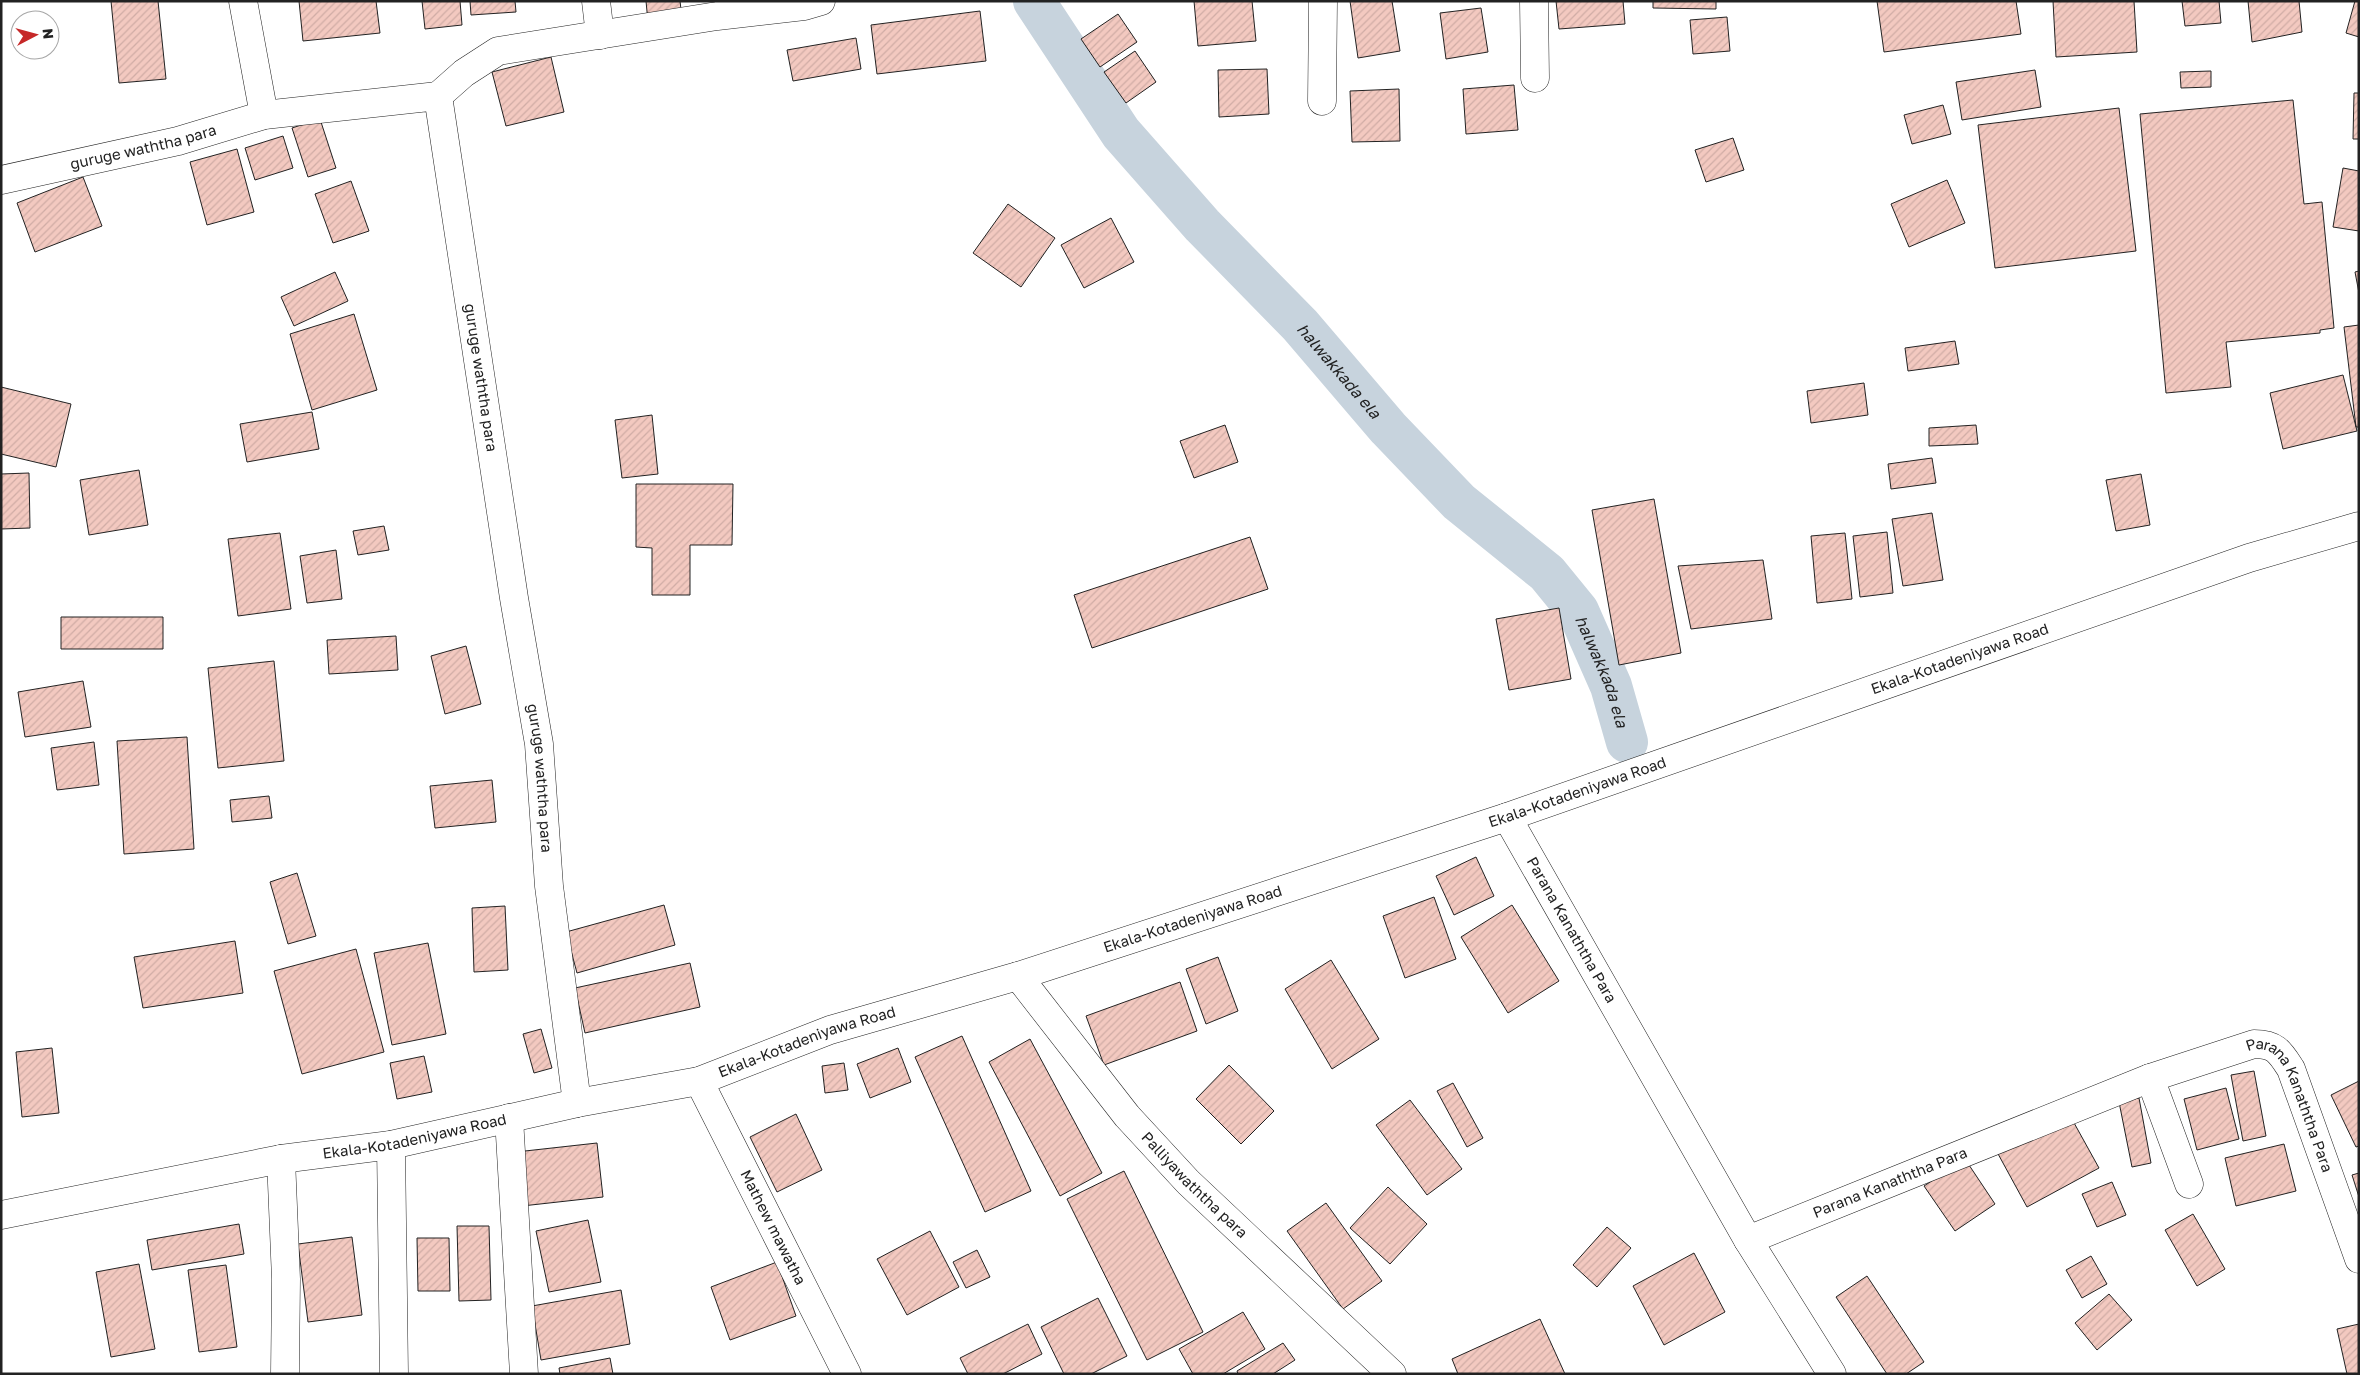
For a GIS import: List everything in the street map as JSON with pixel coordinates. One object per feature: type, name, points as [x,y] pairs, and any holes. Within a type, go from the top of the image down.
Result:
[{"type":"street","points":[[243,1],[264,115]]},
{"type":"street","points":[[596,1],[600,35]]},
{"type":"street","points":[[438,96],[464,72],[498,51],[600,35],[743,7],[804,6],[821,1]]},
{"type":"street","points":[[1322,102],[1323,1]]},
{"type":"street","points":[[1534,1],[1535,78]]},
{"type":"street","name":"guruge waththa para","points":[[2,184],[178,141],[264,115],[438,96],[514,598],[539,744],[548,886],[578,1102]]},
{"type":"street","name":"Ekala-Kotadeniyawa Road","points":[[1,1215],[281,1159],[392,1145],[578,1102],[699,1081],[830,1030],[1018,976],[1507,817],[2249,558],[2359,526]]},
{"type":"street","name":"Parana Kanaththa Para","points":[[1507,817],[1748,1240],[2150,1078],[2254,1044],[2266,1044],[2279,1050],[2292,1069],[2359,1259]]},
{"type":"street","name":"Palliyawaththa para","points":[[1018,976],[1126,1116],[1188,1182],[1392,1374]]},
{"type":"street","points":[[2150,1078],[2189,1184]]},
{"type":"street","name":"Mathew mawatha","points":[[699,1081],[847,1374]]},
{"type":"street","points":[[509,1118],[524,1374]]},
{"type":"street","points":[[392,1145],[394,1374]]},
{"type":"street","points":[[281,1159],[286,1280],[285,1374]]},
{"type":"street","points":[[1748,1240],[1832,1374]]},
{"type":"building","points":[[111,1],[158,1],[166,79],[119,83]]},
{"type":"building","points":[[299,1],[376,1],[380,33],[303,41]]},
{"type":"building","points":[[422,1],[460,1],[462,25],[425,29]]},
{"type":"building","points":[[470,1],[515,1],[516,12],[471,15]]},
{"type":"building","points":[[646,1],[680,1],[682,18],[648,22]]},
{"type":"building","points":[[1194,1],[1252,1],[1256,41],[1198,46]]},
{"type":"building","points":[[1350,1],[1392,1],[1400,51],[1358,58]]},
{"type":"building","points":[[1556,1],[1623,1],[1625,24],[1559,29]]},
{"type":"building","points":[[1653,1],[1716,1],[1716,9],[1653,8]]},
{"type":"building","points":[[1877,1],[2016,1],[2021,34],[1884,52]]},
{"type":"building","points":[[2053,1],[2134,1],[2137,52],[2056,57]]},
{"type":"building","points":[[2182,1],[2219,1],[2221,23],[2185,26]]},
{"type":"building","points":[[2248,1],[2299,1],[2302,32],[2252,42]]},
{"type":"building","points":[[2355,1],[2359,1],[2359,37],[2346,33]]},
{"type":"building","points":[[1481,8],[1488,52],[1446,59],[1440,13]]},
{"type":"building","points":[[980,11],[986,61],[877,74],[871,25]]},
{"type":"building","points":[[1118,14],[1137,42],[1100,67],[1081,39]]},
{"type":"building","points":[[1727,17],[1730,51],[1693,54],[1690,20]]},
{"type":"building","points":[[856,38],[861,69],[793,81],[787,50]]},
{"type":"building","points":[[1135,51],[1156,82],[1126,103],[1104,72]]},
{"type":"building","points":[[551,57],[564,112],[506,126],[492,72]]},
{"type":"building","points":[[1267,69],[1269,114],[1219,117],[1218,70]]},
{"type":"building","points":[[2035,70],[2041,107],[1962,120],[1956,82]]},
{"type":"building","points":[[2211,71],[2211,87],[2181,88],[2180,72]]},
{"type":"building","points":[[1514,85],[1518,130],[1466,134],[1463,89]]},
{"type":"building","points":[[1399,89],[1400,141],[1352,142],[1350,91]]},
{"type":"building","points":[[2354,93],[2359,93],[2359,139],[2353,139]]},
{"type":"building","points":[[2293,100],[2304,204],[2322,202],[2334,328],[2320,330],[2320,333],[2226,342],[2231,387],[2166,393],[2140,114]]},
{"type":"building","points":[[1943,105],[1951,134],[1912,144],[1904,115]]},
{"type":"building","points":[[2119,108],[2136,251],[1995,268],[1978,125]]},
{"type":"building","points":[[320,119],[336,168],[308,177],[292,128]]},
{"type":"building","points":[[283,136],[293,168],[255,180],[245,148]]},
{"type":"building","points":[[1733,138],[1744,170],[1706,182],[1695,150]]},
{"type":"building","points":[[237,149],[254,212],[207,225],[190,162]]},
{"type":"building","points":[[2343,168],[2359,171],[2359,231],[2333,227]]},
{"type":"building","points":[[83,177],[102,226],[35,252],[17,203]]},
{"type":"building","points":[[1947,180],[1965,223],[1909,247],[1891,204]]},
{"type":"building","points":[[351,181],[369,231],[333,243],[315,194]]},
{"type":"building","points":[[1008,204],[1055,238],[1021,287],[973,253]]},
{"type":"building","points":[[1111,218],[1134,262],[1084,288],[1061,245]]},
{"type":"building","points":[[2359,271],[2359,293],[2355,272]]},
{"type":"building","points":[[335,272],[348,301],[294,326],[281,297]]},
{"type":"building","points":[[354,314],[377,390],[312,410],[290,334]]},
{"type":"building","points":[[2359,325],[2359,427],[2356,427],[2344,327]]},
{"type":"building","points":[[1955,341],[1959,364],[1908,371],[1905,348]]},
{"type":"building","points":[[2343,375],[2357,431],[2283,449],[2270,393]]},
{"type":"building","points":[[1864,383],[1868,415],[1811,423],[1807,391]]},
{"type":"building","points":[[1,387],[71,404],[56,467],[1,454]]},
{"type":"building","points":[[312,412],[319,449],[247,462],[240,424]]},
{"type":"building","points":[[652,415],[658,474],[622,478],[615,420]]},
{"type":"building","points":[[1225,425],[1238,462],[1194,478],[1180,441]]},
{"type":"building","points":[[1976,425],[1978,444],[1929,446],[1929,428]]},
{"type":"building","points":[[1932,458],[1936,483],[1891,489],[1888,464]]},
{"type":"building","points":[[139,470],[148,525],[89,535],[80,480]]},
{"type":"building","points":[[29,473],[30,528],[1,529],[1,474]]},
{"type":"building","points":[[2141,474],[2150,525],[2116,531],[2106,480]]},
{"type":"building","points":[[636,484],[733,484],[732,545],[690,545],[690,595],[652,595],[652,548],[636,547]]},
{"type":"building","points":[[1654,499],[1681,653],[1619,665],[1592,510]]},
{"type":"building","points":[[1932,513],[1943,580],[1903,586],[1892,519]]},
{"type":"building","points":[[384,526],[389,550],[358,555],[353,531]]},
{"type":"building","points":[[1887,532],[1893,593],[1860,597],[1853,536]]},
{"type":"building","points":[[280,533],[291,609],[238,616],[228,539]]},
{"type":"building","points":[[1845,533],[1852,599],[1817,603],[1811,536]]},
{"type":"building","points":[[1250,537],[1268,589],[1092,648],[1074,595]]},
{"type":"building","points":[[336,550],[342,599],[307,603],[300,556]]},
{"type":"building","points":[[1763,560],[1772,619],[1691,629],[1678,566]]},
{"type":"building","points":[[1559,608],[1571,679],[1509,690],[1496,619]]},
{"type":"building","points":[[61,617],[163,617],[163,649],[61,649]]},
{"type":"building","points":[[396,636],[398,670],[329,674],[327,640]]},
{"type":"building","points":[[466,646],[481,704],[445,714],[431,656]]},
{"type":"building","points":[[274,661],[284,761],[218,768],[208,668]]},
{"type":"building","points":[[83,681],[91,727],[25,737],[18,692]]},
{"type":"building","points":[[187,737],[194,849],[124,854],[117,741]]},
{"type":"building","points":[[94,742],[99,785],[57,790],[51,748]]},
{"type":"building","points":[[492,780],[496,822],[435,828],[430,786]]},
{"type":"building","points":[[269,796],[272,818],[232,822],[230,800]]},
{"type":"building","points":[[1476,857],[1494,896],[1454,915],[1436,876]]},
{"type":"building","points":[[297,873],[316,936],[288,944],[270,882]]},
{"type":"building","points":[[1434,897],[1456,959],[1405,978],[1383,916]]},
{"type":"building","points":[[664,905],[675,945],[577,973],[566,932]]},
{"type":"building","points":[[1512,905],[1559,981],[1508,1013],[1461,937]]},
{"type":"building","points":[[505,906],[508,970],[474,972],[472,908]]},
{"type":"building","points":[[235,941],[243,993],[143,1008],[134,957]]},
{"type":"building","points":[[428,943],[446,1034],[392,1045],[374,953]]},
{"type":"building","points":[[356,949],[384,1052],[302,1074],[274,971]]},
{"type":"building","points":[[1218,957],[1238,1011],[1206,1024],[1186,969]]},
{"type":"building","points":[[1331,960],[1379,1039],[1332,1069],[1285,989]]},
{"type":"building","points":[[690,963],[700,1007],[585,1033],[575,988]]},
{"type":"building","points":[[1180,982],[1197,1031],[1104,1065],[1086,1016]]},
{"type":"building","points":[[541,1029],[552,1068],[534,1073],[523,1034]]},
{"type":"building","points":[[962,1036],[1031,1191],[985,1212],[915,1057]]},
{"type":"building","points":[[1030,1039],[1102,1173],[1060,1196],[989,1062]]},
{"type":"building","points":[[52,1048],[59,1113],[22,1117],[16,1052]]},
{"type":"building","points":[[898,1048],[911,1082],[870,1098],[857,1064]]},
{"type":"building","points":[[424,1056],[432,1092],[397,1099],[390,1063]]},
{"type":"building","points":[[844,1063],[848,1090],[825,1093],[822,1066]]},
{"type":"building","points":[[1229,1065],[1274,1111],[1241,1144],[1196,1099]]},
{"type":"building","points":[[2254,1071],[2266,1136],[2243,1141],[2231,1075]]},
{"type":"building","points":[[2359,1081],[2359,1146],[2356,1147],[2331,1095]]},
{"type":"building","points":[[1453,1083],[1483,1138],[1467,1147],[1437,1091]]},
{"type":"building","points":[[2226,1088],[2239,1139],[2197,1150],[2184,1099]]},
{"type":"building","points":[[2139,1098],[2151,1163],[2132,1167],[2119,1102]]},
{"type":"building","points":[[1410,1100],[1462,1169],[1427,1195],[1376,1125]]},
{"type":"building","points":[[2068,1112],[2099,1168],[2027,1207],[1997,1152]]},
{"type":"building","points":[[796,1114],[822,1170],[777,1192],[750,1137]]},
{"type":"building","points":[[597,1143],[603,1197],[522,1206],[516,1152]]},
{"type":"building","points":[[2284,1144],[2296,1191],[2236,1206],[2225,1158]]},
{"type":"building","points":[[1965,1159],[1995,1204],[1955,1231],[1924,1186]]},
{"type":"building","points":[[1124,1171],[1203,1332],[1147,1360],[1067,1199]]},
{"type":"building","points":[[2359,1173],[2359,1197],[2352,1175]]},
{"type":"building","points":[[2112,1182],[2126,1215],[2097,1227],[2082,1194]]},
{"type":"building","points":[[1388,1187],[1427,1224],[1390,1264],[1350,1228]]},
{"type":"building","points":[[1326,1203],[1382,1281],[1343,1309],[1287,1231]]},
{"type":"building","points":[[2193,1214],[2225,1269],[2197,1286],[2165,1230]]},
{"type":"building","points":[[588,1220],[601,1282],[549,1292],[536,1231]]},
{"type":"building","points":[[239,1224],[244,1254],[152,1270],[147,1240]]},
{"type":"building","points":[[457,1226],[489,1226],[491,1300],[459,1301]]},
{"type":"building","points":[[1607,1227],[1631,1248],[1597,1287],[1573,1265]]},
{"type":"building","points":[[930,1231],[959,1287],[907,1315],[877,1259]]},
{"type":"building","points":[[352,1237],[362,1315],[308,1322],[298,1244]]},
{"type":"building","points":[[417,1238],[449,1238],[450,1291],[418,1291]]},
{"type":"building","points":[[977,1250],[990,1277],[966,1288],[953,1262]]},
{"type":"building","points":[[1694,1253],[1725,1312],[1664,1345],[1633,1286]]},
{"type":"building","points":[[2091,1256],[2107,1284],[2082,1298],[2066,1270]]},
{"type":"building","points":[[777,1262],[796,1316],[730,1340],[711,1287]]},
{"type":"building","points":[[139,1264],[155,1349],[111,1357],[96,1272]]},
{"type":"building","points":[[226,1265],[237,1347],[199,1352],[188,1270]]},
{"type":"building","points":[[1867,1276],[1924,1362],[1906,1374],[1887,1374],[1836,1297]]},
{"type":"building","points":[[621,1290],[630,1344],[541,1360],[532,1306]]},
{"type":"building","points":[[2109,1294],[2132,1320],[2097,1350],[2075,1323]]},
{"type":"building","points":[[1098,1298],[1127,1356],[1091,1374],[1064,1374],[1041,1327]]},
{"type":"building","points":[[1243,1312],[1265,1349],[1223,1374],[1193,1374],[1179,1349]]},
{"type":"building","points":[[1540,1319],[1565,1374],[1458,1374],[1452,1359]]},
{"type":"building","points":[[1028,1324],[1042,1354],[1003,1374],[968,1374],[960,1358]]},
{"type":"building","points":[[2359,1324],[2359,1374],[2347,1374],[2337,1329]]},
{"type":"building","points":[[1283,1343],[1295,1360],[1273,1374],[1238,1374],[1237,1371]]},
{"type":"building","points":[[610,1358],[613,1374],[560,1374],[559,1368]]},
{"type":"waterway","name":"halwakkada ela","points":[[1034,1],[1121,133],[1202,225],[1300,325],[1388,428],[1459,502],[1547,573],[1578,611],[1611,686],[1627,742]]}]
